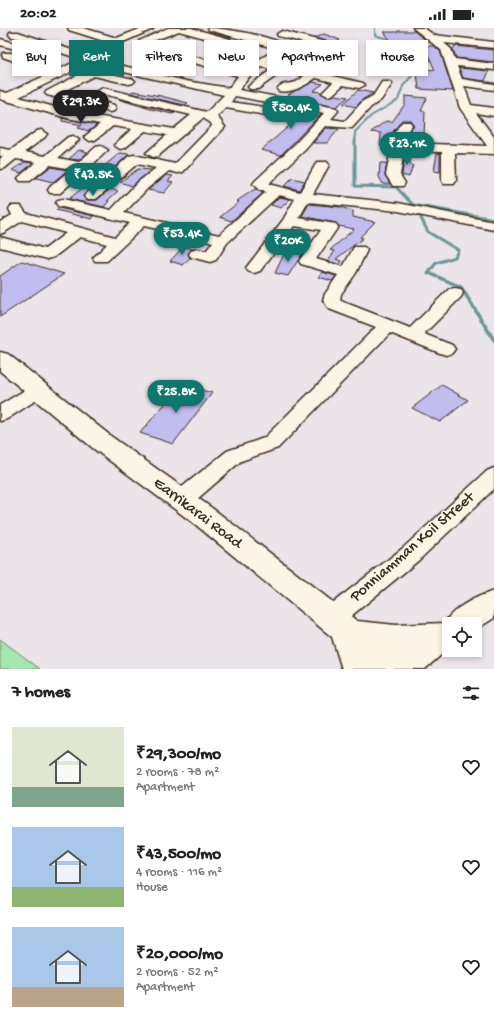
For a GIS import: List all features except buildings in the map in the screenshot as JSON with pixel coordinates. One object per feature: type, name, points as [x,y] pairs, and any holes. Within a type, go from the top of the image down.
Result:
[{"type":"main road","name":"Earrikarai Road","points":[[0,359],[38,391],[180,501],[206,518],[394,669]]},
{"type":"main road","points":[[472,617],[494,603]]},
{"type":"main road","points":[[338,625],[384,639],[421,638],[442,632]]},
{"type":"main road","points":[[338,625],[358,669]]},
{"type":"main road","points":[[402,669],[442,637]]},
{"type":"street","points":[[0,39],[30,28]]},
{"type":"street","points":[[73,28],[113,40]]},
{"type":"street","points":[[120,40],[178,28],[267,51]]},
{"type":"street","points":[[418,28],[446,49],[466,108],[494,146]]},
{"type":"street","points":[[220,29],[267,42]]},
{"type":"street","points":[[277,40],[290,33],[313,31]]},
{"type":"street","points":[[145,40],[153,32]]},
{"type":"street","points":[[153,32],[170,40]]},
{"type":"street","points":[[290,33],[312,40]]},
{"type":"street","points":[[14,34],[33,40]]},
{"type":"street","points":[[430,38],[494,45]]},
{"type":"street","points":[[0,42],[12,46]]},
{"type":"street","points":[[0,53],[12,57]]},
{"type":"street","points":[[0,62],[12,59]]},
{"type":"street","points":[[451,62],[494,68]]},
{"type":"street","points":[[124,69],[186,84],[231,91],[332,111],[324,122],[260,184],[260,186],[303,197],[398,207],[494,226]]},
{"type":"street","points":[[5,96],[54,76]]},
{"type":"street","points":[[76,76],[51,93],[110,108]]},
{"type":"street","points":[[116,76],[223,102],[278,113]]},
{"type":"street","points":[[153,153],[176,133],[223,102],[245,76]]},
{"type":"street","points":[[254,87],[269,76]]},
{"type":"street","points":[[283,88],[287,86],[297,86],[311,76]]},
{"type":"street","points":[[324,76],[359,85]]},
{"type":"street","points":[[328,93],[341,81]]},
{"type":"street","points":[[458,82],[494,87]]},
{"type":"street","points":[[324,122],[348,125],[367,104],[377,98],[386,84]]},
{"type":"street","points":[[316,90],[341,95]]},
{"type":"street","points":[[91,196],[134,160],[178,169],[219,127],[216,121],[205,115],[103,91]]},
{"type":"street","points":[[5,96],[79,116],[176,133]]},
{"type":"street","points":[[466,108],[492,108]]},
{"type":"street","points":[[64,128],[79,116]]},
{"type":"street","points":[[90,137],[112,121]]},
{"type":"street","points":[[398,183],[393,175],[400,133],[406,125]]},
{"type":"street","points":[[120,145],[143,127]]},
{"type":"street","points":[[0,165],[41,134]]},
{"type":"street","points":[[25,178],[73,140]]},
{"type":"street","points":[[397,147],[494,150]]},
{"type":"street","points":[[448,149],[448,181]]},
{"type":"street","points":[[55,190],[101,150]]},
{"type":"street","points":[[0,152],[117,173]]},
{"type":"street","points":[[254,268],[290,220],[322,165]]},
{"type":"street","points":[[114,215],[143,185],[167,166]]},
{"type":"street","points":[[204,236],[194,260],[210,257],[222,240],[276,190]]},
{"type":"street","points":[[63,203],[222,240]]},
{"type":"street","points":[[0,229],[18,212],[118,242]]},
{"type":"street","points":[[290,220],[331,227],[307,261],[348,273]]},
{"type":"street","points":[[100,258],[140,222]]},
{"type":"street","points":[[0,242],[48,254],[78,231]]},
{"type":"street","points":[[359,250],[348,273],[331,300],[335,305],[446,349]]},
{"type":"street","points":[[412,336],[455,293]]},
{"type":"street","points":[[180,501],[234,456],[271,443],[386,325]]},
{"type":"street","points":[[0,414],[38,391]]},
{"type":"street","name":"Ponniamman Koil Street","points":[[338,625],[494,476]]},
{"type":"green space","points":[[0,639],[40,669],[0,669]]},
{"type":"waterway","points":[[375,28],[375,35],[391,40]]},
{"type":"waterway","points":[[412,76],[403,86],[398,100],[371,116],[355,132],[355,186],[396,187],[413,205]]},
{"type":"waterway","points":[[413,205],[494,219]]},
{"type":"waterway","points":[[420,216],[428,232],[458,250],[455,257],[436,263],[428,274]]},
{"type":"waterway","points":[[429,273],[461,287],[494,340]]}]
